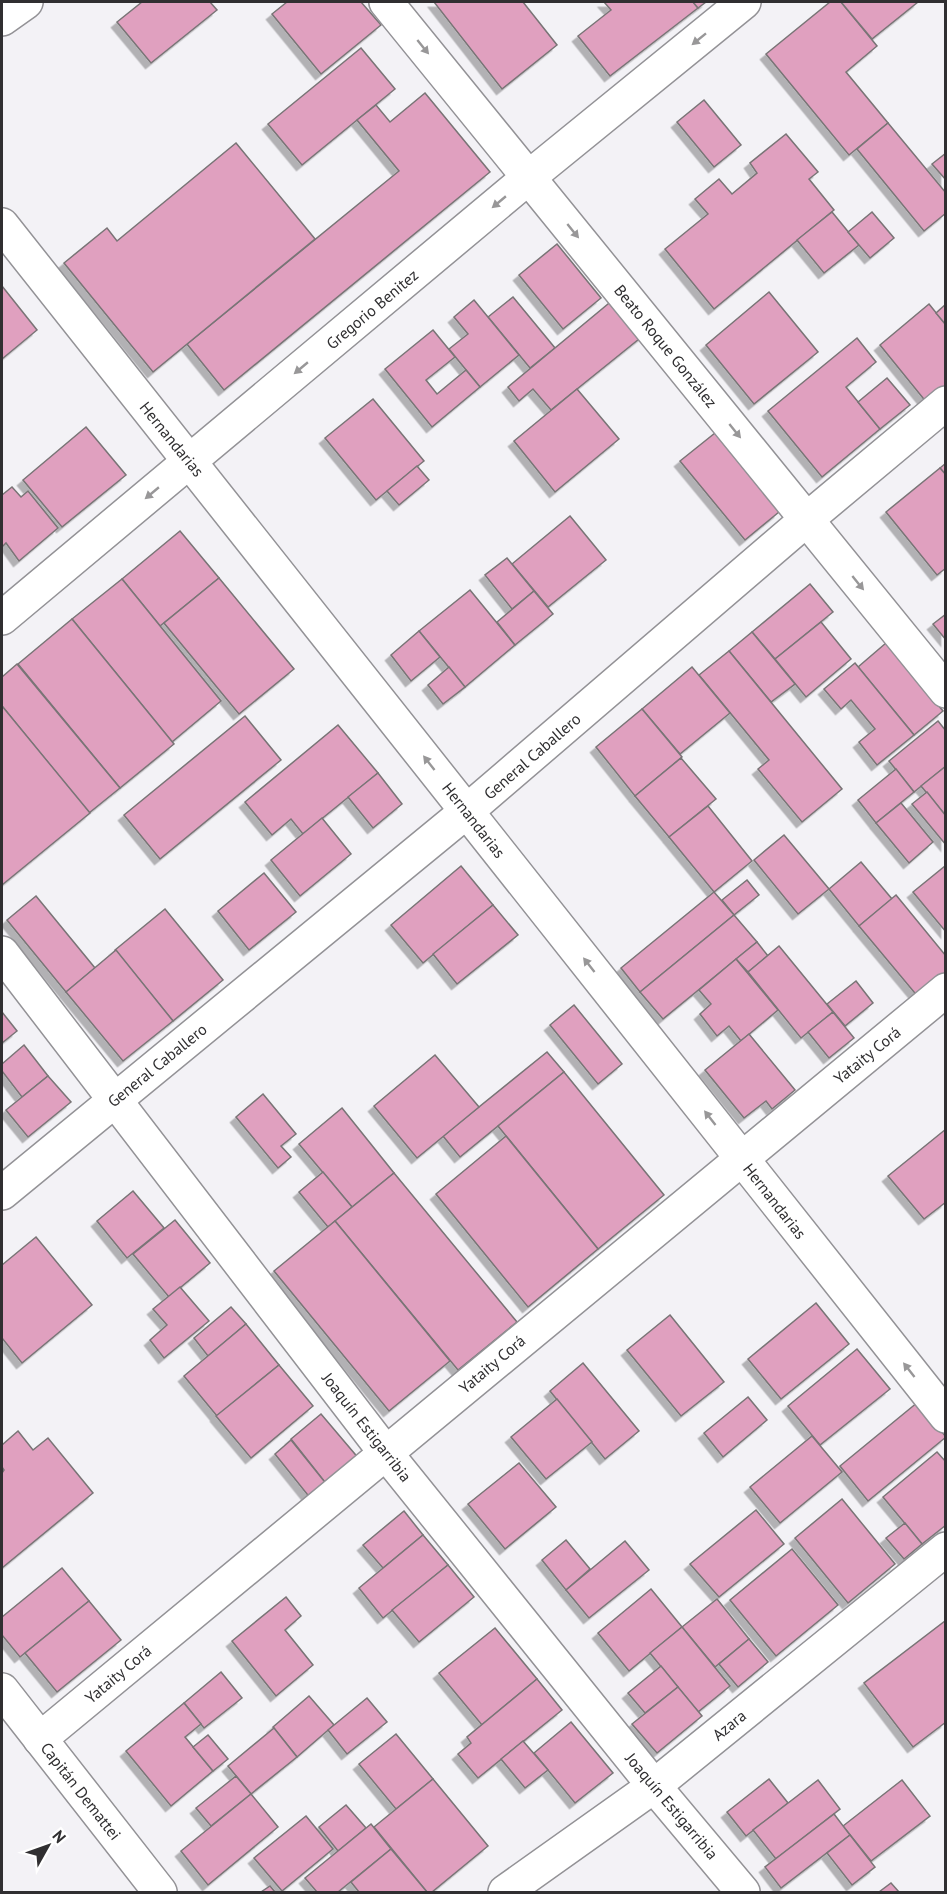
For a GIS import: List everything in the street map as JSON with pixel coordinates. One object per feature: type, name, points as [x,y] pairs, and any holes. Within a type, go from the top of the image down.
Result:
[{"type":"street","points":[[2,19],[26,2]]},
{"type":"street","name":"Beato Roque González","points":[[386,2],[945,691]]},
{"type":"street","name":"Gregorio Benitez","points":[[2,618],[529,177],[744,2]]},
{"type":"street","name":"Hernandarias","points":[[2,225],[945,1416]]},
{"type":"street","name":"General Caballero","points":[[2,1193],[467,811],[945,403]]},
{"type":"street","name":"Joaquín Estigarribia","points":[[2,953],[385,1452],[743,1893]]},
{"type":"street","name":"Yataity Corá","points":[[40,1739],[945,990]]},
{"type":"street","name":"Azara","points":[[505,1893],[654,1786],[945,1549]]},
{"type":"street","name":"Capitán Demattei","points":[[2,1690],[160,1893]]},
{"type":"building","points":[[142,2],[210,2],[217,10],[151,63],[117,22]]},
{"type":"building","points":[[287,2],[361,2],[381,25],[321,74],[272,14]]},
{"type":"building","points":[[434,2],[523,2],[557,45],[502,89]]},
{"type":"building","points":[[604,2],[693,2],[698,8],[610,76],[578,36],[611,10]]},
{"type":"building","points":[[693,2],[706,2],[698,8]]},
{"type":"building","points":[[830,2],[841,2],[877,46],[846,72],[888,123],[849,155],[766,54]]},
{"type":"building","points":[[841,2],[918,2],[872,39]]},
{"type":"building","points":[[361,48],[395,89],[302,165],[268,124]]},
{"type":"building","points":[[425,93],[490,172],[224,390],[187,344],[399,171],[357,120],[376,105],[390,122]]},
{"type":"building","points":[[704,100],[741,145],[714,167],[677,122]]},
{"type":"building","points":[[888,123],[946,193],[946,213],[924,231],[857,149]]},
{"type":"building","points":[[786,134],[818,172],[809,179],[834,210],[714,309],[665,249],[708,214],[695,199],[719,179],[732,194],[757,173],[750,163]]},
{"type":"building","points":[[236,143],[315,239],[153,372],[64,263],[107,228],[117,241]]},
{"type":"building","points":[[946,153],[946,180],[932,164]]},
{"type":"building","points":[[832,212],[859,245],[824,273],[797,240]]},
{"type":"building","points":[[872,212],[894,238],[870,258],[848,232]]},
{"type":"building","points":[[557,244],[601,298],[563,329],[519,275]]},
{"type":"building","points":[[2,286],[37,330],[2,359]]},
{"type":"building","points":[[769,292],[818,352],[754,404],[706,345]]},
{"type":"building","points":[[513,297],[555,348],[530,368],[488,317]]},
{"type":"building","points":[[614,299],[644,335],[551,410],[533,389],[519,401],[508,387]]},
{"type":"building","points":[[474,300],[519,355],[480,387],[449,349],[468,334],[454,317]]},
{"type":"building","points":[[929,304],[946,325],[946,388],[927,403],[880,345]]},
{"type":"building","points":[[946,304],[946,325],[936,313]]},
{"type":"building","points":[[433,330],[455,357],[426,380],[437,394],[466,370],[480,387],[432,427],[385,369]]},
{"type":"building","points":[[857,338],[876,362],[846,387],[880,429],[822,477],[768,411]]},
{"type":"building","points":[[887,378],[910,405],[880,429],[858,402]]},
{"type":"building","points":[[577,389],[619,439],[555,492],[514,441]]},
{"type":"building","points":[[373,399],[424,461],[376,500],[325,438]]},
{"type":"building","points":[[86,427],[126,475],[62,527],[23,480]]},
{"type":"building","points":[[715,433],[779,512],[745,540],[680,461]]},
{"type":"building","points":[[946,463],[946,475],[940,468]]},
{"type":"building","points":[[417,466],[429,480],[399,505],[387,491]]},
{"type":"building","points":[[940,468],[946,475],[946,568],[937,575],[886,512]]},
{"type":"building","points":[[12,487],[21,497],[28,491],[58,528],[19,561],[6,543],[2,547],[2,495]]},
{"type":"building","points":[[570,516],[606,560],[548,607],[512,564]]},
{"type":"building","points":[[180,531],[219,578],[160,626],[122,579]]},
{"type":"building","points":[[507,558],[534,591],[512,609],[485,575]]},
{"type":"building","points":[[219,578],[294,669],[239,714],[164,623]]},
{"type":"building","points":[[122,579],[221,701],[172,742],[72,619]]},
{"type":"building","points":[[810,584],[833,612],[775,659],[752,632]]},
{"type":"building","points":[[470,590],[515,645],[465,687],[419,631]]},
{"type":"building","points":[[534,591],[553,614],[515,645],[497,622]]},
{"type":"building","points":[[946,614],[946,640],[933,624]]},
{"type":"building","points":[[72,619],[174,744],[120,788],[18,664]]},
{"type":"building","points":[[821,622],[851,659],[806,697],[775,659]]},
{"type":"building","points":[[419,631],[440,657],[411,681],[391,655]]},
{"type":"building","points":[[752,632],[795,684],[771,702],[729,651]]},
{"type":"building","points":[[886,643],[943,711],[914,735],[858,667]]},
{"type":"building","points":[[729,651],[842,789],[802,822],[758,769],[769,760],[699,675]]},
{"type":"building","points":[[855,663],[914,735],[877,765],[859,742],[875,729],[851,700],[841,709],[824,689]]},
{"type":"building","points":[[17,664],[120,788],[89,813],[2,706],[2,677]]},
{"type":"building","points":[[449,667],[465,687],[443,704],[428,685]]},
{"type":"building","points":[[692,667],[730,713],[680,754],[642,709]]},
{"type":"building","points":[[2,706],[90,813],[2,885]]},
{"type":"building","points":[[642,709],[682,757],[635,796],[596,747]]},
{"type":"building","points":[[245,716],[281,760],[160,859],[124,815]]},
{"type":"building","points":[[938,721],[946,731],[946,766],[914,792],[889,761]]},
{"type":"building","points":[[338,725],[378,773],[303,834],[291,819],[272,835],[245,802]]},
{"type":"building","points":[[681,758],[716,799],[669,837],[635,796]]},
{"type":"building","points":[[946,766],[946,816],[921,786]]},
{"type":"building","points":[[896,769],[914,792],[876,823],[858,800]]},
{"type":"building","points":[[378,773],[402,804],[373,828],[348,797]]},
{"type":"building","points":[[927,792],[946,816],[946,845],[912,804]]},
{"type":"building","points":[[901,803],[933,842],[909,863],[876,823]]},
{"type":"building","points":[[708,806],[752,861],[714,892],[669,837]]},
{"type":"building","points":[[322,818],[351,854],[300,896],[271,860]]},
{"type":"building","points":[[784,835],[829,889],[798,914],[754,860]]},
{"type":"building","points":[[861,862],[892,899],[859,926],[829,889]]},
{"type":"building","points":[[461,866],[493,905],[423,963],[391,925]]},
{"type":"building","points":[[946,867],[946,932],[913,892]]},
{"type":"building","points":[[264,873],[296,912],[249,950],[218,911]]},
{"type":"building","points":[[747,880],[759,895],[734,915],[722,900]]},
{"type":"building","points":[[714,892],[734,915],[640,992],[621,968]]},
{"type":"building","points":[[896,895],[946,956],[946,976],[919,998],[859,926]]},
{"type":"building","points":[[36,896],[95,968],[66,992],[7,920]]},
{"type":"building","points":[[493,905],[518,935],[457,984],[433,954]]},
{"type":"building","points":[[165,909],[223,980],[173,1021],[115,950]]},
{"type":"building","points":[[734,915],[757,942],[663,1019],[640,992]]},
{"type":"building","points":[[757,942],[768,956],[748,972],[736,959]]},
{"type":"building","points":[[779,946],[833,1012],[801,1038],[748,972]]},
{"type":"building","points":[[116,950],[173,1021],[123,1061],[66,992]]},
{"type":"building","points":[[736,959],[778,1010],[741,1041],[729,1026],[717,1036],[700,1014],[711,1004],[699,990]]},
{"type":"building","points":[[856,981],[873,1003],[845,1026],[827,1004]]},
{"type":"building","points":[[574,1005],[622,1064],[598,1084],[550,1025]]},
{"type":"building","points":[[2,1012],[17,1031],[2,1043]]},
{"type":"building","points":[[833,1012],[854,1038],[829,1058],[808,1032]]},
{"type":"building","points":[[749,1034],[795,1090],[772,1109],[766,1101],[744,1118],[705,1070]]},
{"type":"building","points":[[24,1045],[48,1076],[22,1097],[2,1071],[2,1064]]},
{"type":"building","points":[[547,1052],[564,1072],[460,1157],[443,1136]]},
{"type":"building","points":[[435,1055],[479,1107],[417,1158],[374,1106]]},
{"type":"building","points":[[564,1072],[664,1195],[598,1249],[498,1126]]},
{"type":"building","points":[[48,1076],[71,1102],[28,1137],[6,1110]]},
{"type":"building","points":[[263,1094],[296,1134],[281,1146],[291,1157],[278,1168],[236,1117]]},
{"type":"building","points":[[342,1108],[394,1173],[352,1207],[299,1144]]},
{"type":"building","points":[[946,1129],[946,1202],[924,1219],[888,1176]]},
{"type":"building","points":[[506,1136],[598,1249],[528,1307],[436,1194]]},
{"type":"building","points":[[323,1172],[352,1207],[328,1227],[299,1192]]},
{"type":"building","points":[[394,1173],[517,1322],[458,1370],[335,1221]]},
{"type":"building","points":[[133,1191],[164,1228],[127,1258],[97,1221]]},
{"type":"building","points":[[175,1220],[210,1263],[169,1297],[133,1254]]},
{"type":"building","points":[[335,1221],[450,1361],[389,1411],[274,1271]]},
{"type":"building","points":[[36,1237],[92,1305],[22,1363],[2,1338],[2,1265]]},
{"type":"building","points":[[180,1287],[209,1321],[164,1358],[150,1340],[167,1325],[153,1309]]},
{"type":"building","points":[[816,1303],[849,1344],[781,1399],[748,1359]]},
{"type":"building","points":[[231,1307],[246,1324],[208,1356],[194,1338]]},
{"type":"building","points":[[670,1315],[724,1382],[681,1416],[627,1350]]},
{"type":"building","points":[[246,1324],[279,1365],[217,1416],[184,1376]]},
{"type":"building","points":[[857,1349],[890,1389],[820,1445],[788,1406]]},
{"type":"building","points":[[583,1363],[639,1431],[605,1459],[550,1391]]},
{"type":"building","points":[[279,1365],[313,1406],[251,1458],[216,1416]]},
{"type":"building","points":[[748,1397],[767,1420],[723,1457],[704,1433]]},
{"type":"building","points":[[557,1399],[592,1442],[546,1479],[511,1437]]},
{"type":"building","points":[[918,1402],[946,1437],[868,1501],[840,1466]]},
{"type":"building","points":[[321,1414],[360,1460],[328,1486],[291,1439]]},
{"type":"building","points":[[18,1431],[33,1450],[48,1438],[93,1493],[2,1568],[2,1473],[4,1470],[2,1445]]},
{"type":"building","points":[[812,1436],[842,1472],[780,1523],[750,1487]]},
{"type":"building","points":[[291,1440],[328,1486],[311,1499],[275,1454]]},
{"type":"building","points":[[937,1452],[946,1462],[946,1525],[922,1544],[883,1497]]},
{"type":"building","points":[[519,1463],[556,1507],[505,1549],[468,1504]]},
{"type":"building","points":[[842,1499],[895,1564],[848,1603],[795,1538]]},
{"type":"building","points":[[756,1510],[784,1544],[719,1597],[690,1564]]},
{"type":"building","points":[[404,1511],[423,1535],[383,1568],[363,1545]]},
{"type":"building","points":[[905,1523],[922,1544],[904,1559],[886,1538]]},
{"type":"building","points":[[423,1535],[448,1565],[383,1618],[359,1588]]},
{"type":"building","points":[[566,1540],[590,1569],[566,1590],[542,1560]]},
{"type":"building","points":[[625,1541],[649,1570],[589,1618],[566,1590]]},
{"type":"building","points":[[792,1549],[838,1605],[776,1656],[730,1600]]},
{"type":"building","points":[[448,1565],[474,1597],[419,1642],[392,1610]]},
{"type":"building","points":[[62,1568],[89,1601],[20,1657],[2,1635],[2,1617]]},
{"type":"building","points":[[651,1589],[682,1627],[629,1671],[598,1633]]},
{"type":"building","points":[[286,1597],[301,1616],[285,1630],[313,1665],[276,1696],[232,1641]]},
{"type":"building","points":[[717,1599],[749,1639],[715,1667],[682,1627]]},
{"type":"building","points":[[89,1601],[121,1640],[57,1692],[25,1653]]},
{"type":"building","points":[[945,1621],[946,1722],[913,1747],[864,1683]]},
{"type":"building","points":[[682,1627],[730,1686],[698,1712],[650,1653]]},
{"type":"building","points":[[495,1628],[537,1679],[482,1725],[439,1673]]},
{"type":"building","points":[[749,1639],[768,1662],[738,1687],[719,1664]]},
{"type":"building","points":[[661,1666],[678,1687],[645,1713],[628,1693]]},
{"type":"building","points":[[221,1672],[242,1698],[204,1728],[184,1703]]},
{"type":"building","points":[[537,1679],[562,1710],[478,1778],[458,1754],[471,1743],[467,1737]]},
{"type":"building","points":[[678,1687],[702,1716],[657,1753],[632,1724]]},
{"type":"building","points":[[309,1696],[334,1725],[297,1757],[273,1727]]},
{"type":"building","points":[[367,1698],[387,1722],[347,1754],[328,1730]]},
{"type":"building","points":[[184,1703],[201,1724],[185,1737],[213,1771],[171,1806],[126,1751]]},
{"type":"building","points":[[571,1722],[613,1773],[575,1803],[534,1753]]},
{"type":"building","points":[[274,1728],[297,1757],[251,1794],[228,1766]]},
{"type":"building","points":[[396,1734],[433,1779],[396,1809],[359,1764]]},
{"type":"building","points":[[208,1735],[228,1759],[213,1771],[193,1747]]},
{"type":"building","points":[[523,1741],[548,1770],[525,1788],[501,1759]]},
{"type":"building","points":[[236,1776],[251,1794],[211,1826],[196,1808]]},
{"type":"building","points":[[433,1779],[488,1846],[432,1892],[427,1892],[374,1827]]},
{"type":"building","points":[[769,1779],[788,1803],[746,1836],[727,1812]]},
{"type":"building","points":[[818,1780],[840,1809],[776,1859],[753,1830]]},
{"type":"building","points":[[902,1780],[930,1816],[871,1861],[843,1826]]},
{"type":"building","points":[[251,1794],[278,1827],[208,1885],[181,1851]]},
{"type":"building","points":[[346,1805],[366,1828],[338,1851],[319,1827]]},
{"type":"building","points":[[834,1814],[850,1835],[781,1888],[765,1867]]},
{"type":"building","points":[[306,1816],[333,1849],[282,1891],[254,1858]]},
{"type":"building","points":[[371,1824],[391,1849],[338,1892],[317,1892],[305,1878]]},
{"type":"building","points":[[850,1835],[875,1867],[852,1885],[827,1853]]},
{"type":"building","points":[[391,1849],[427,1892],[359,1892],[351,1882]]},
{"type":"building","points":[[891,1883],[899,1892],[879,1892]]},
{"type":"building","points":[[270,1886],[275,1892],[261,1892]]}]
